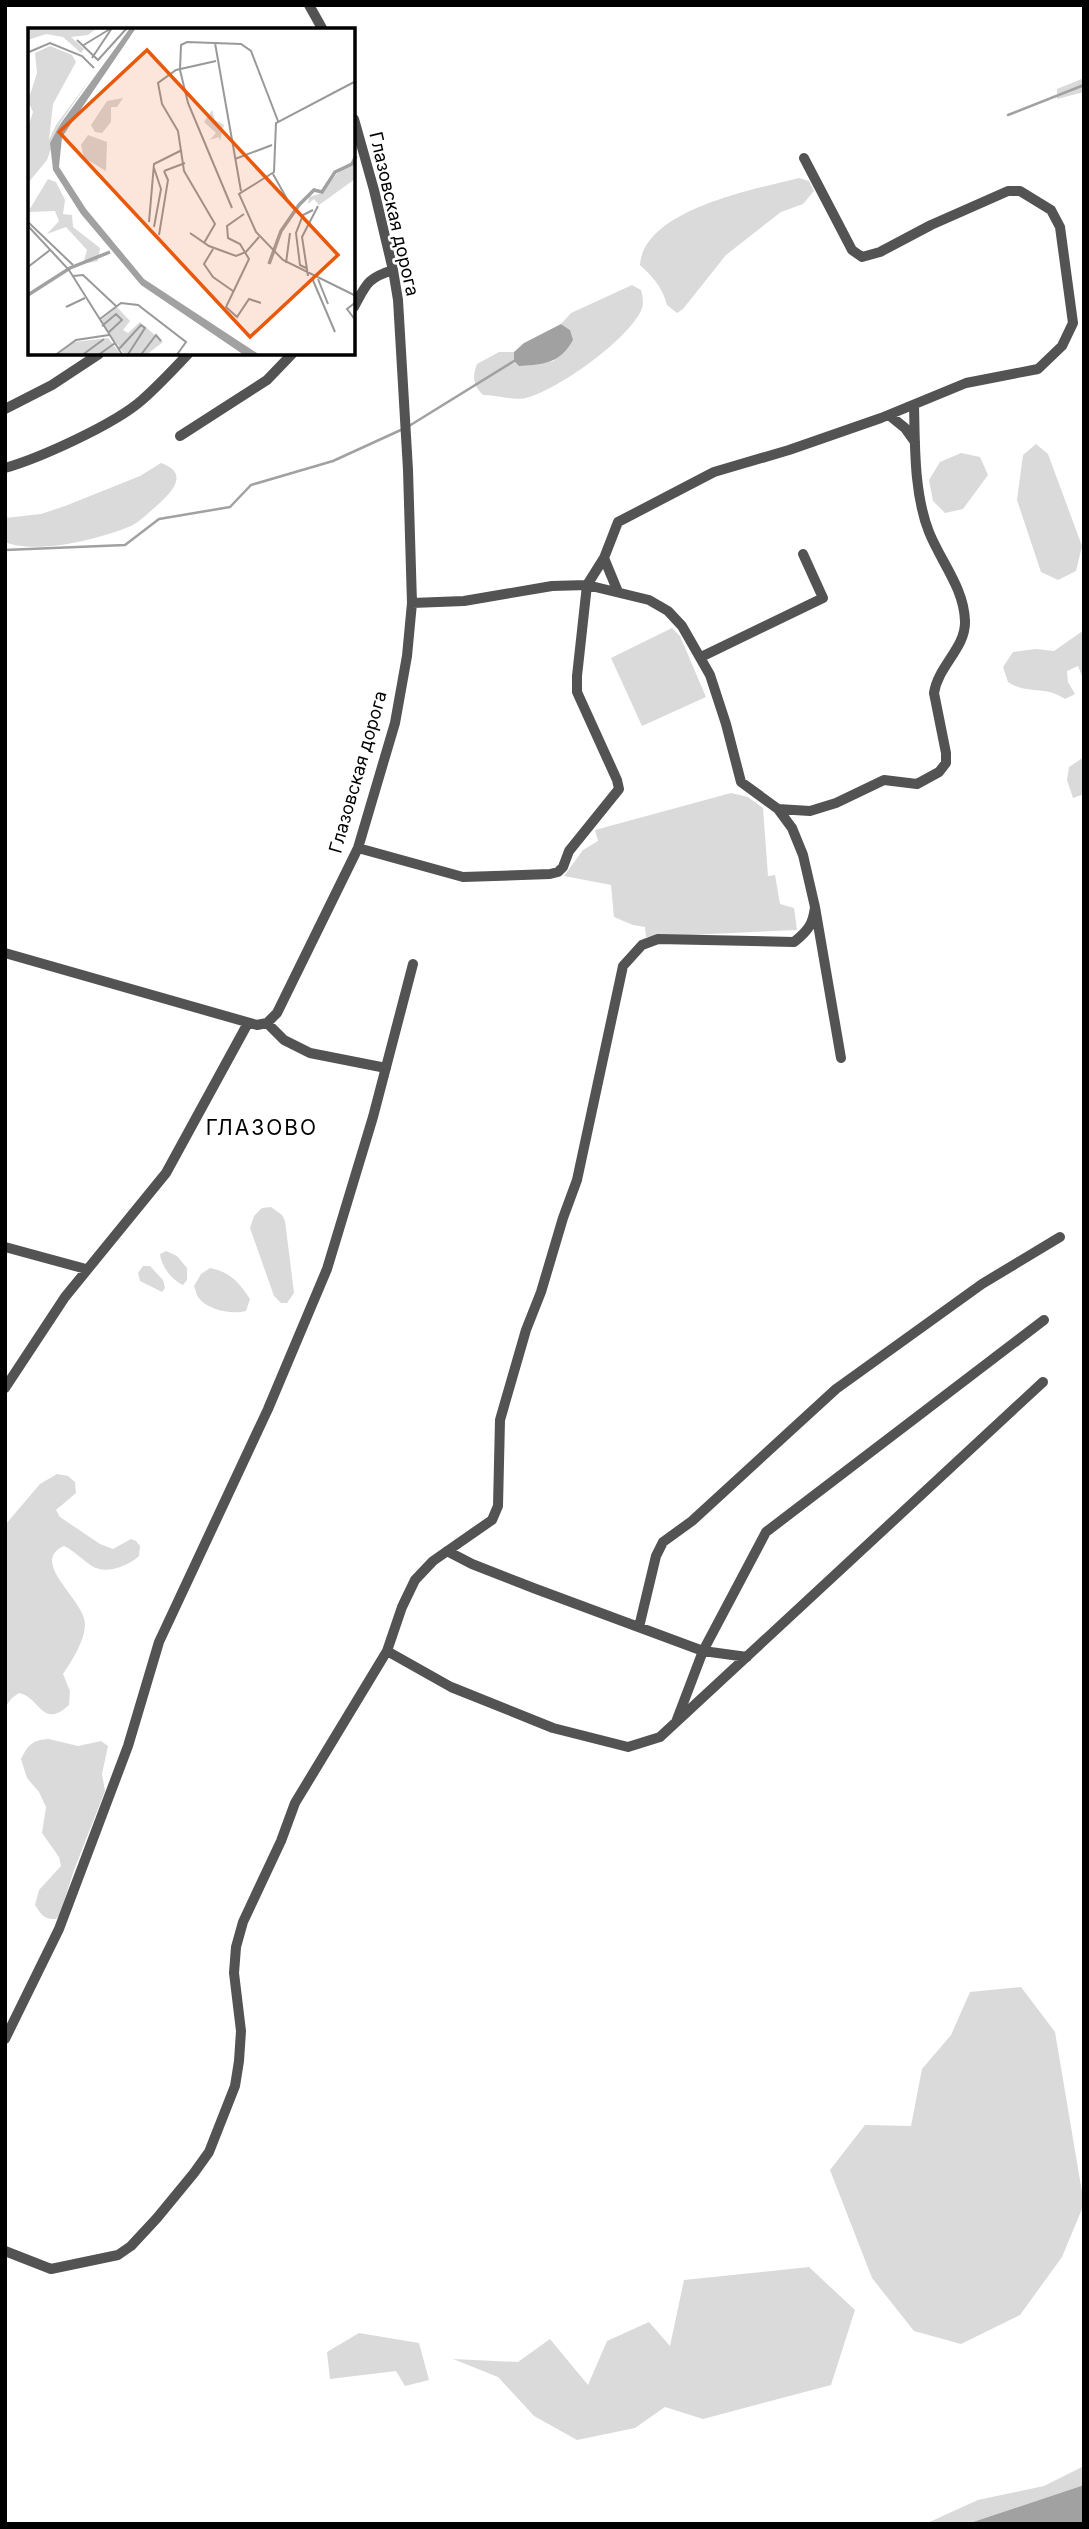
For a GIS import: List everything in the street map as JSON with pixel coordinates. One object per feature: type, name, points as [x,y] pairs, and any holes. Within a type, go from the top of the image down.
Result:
[{"type":"street","points":[[313,7],[322,28]]},
{"type":"street","name":"Глазовская дорога","points":[[267,1023],[277,1013],[358,848],[395,723],[407,656],[412,603],[408,470],[398,300],[393,270],[355,123]]},
{"type":"street","points":[[358,848],[463,877],[558,872],[563,867],[569,851],[619,789],[577,692],[587,585],[604,558],[618,522],[714,472],[789,450],[889,415],[966,383],[1038,369],[1062,346],[1073,323],[1056,216],[1051,210],[1020,191],[1008,191],[862,257],[852,250],[804,158]]},
{"type":"street","points":[[355,305],[369,281],[376,275],[393,270]]},
{"type":"street","points":[[5,409],[51,385],[97,355]]},
{"type":"street","points":[[5,468],[61,446],[126,412],[141,401],[187,355]]},
{"type":"street","points":[[180,436],[267,380],[291,355]]},
{"type":"street","points":[[778,809],[810,811],[836,803],[884,780],[917,784],[939,772],[946,763],[934,693],[936,683],[964,635],[965,619],[959,591],[922,512],[914,405]]},
{"type":"street","points":[[889,415],[905,428],[915,442]]},
{"type":"street","points":[[701,657],[823,598],[803,554]]},
{"type":"street","points":[[604,558],[618,592]]},
{"type":"street","points":[[412,603],[464,601],[552,586],[587,585],[649,600],[668,611],[682,626],[701,657],[724,718],[741,782],[778,809],[792,828],[799,846],[815,907],[841,1058]]},
{"type":"street","points":[[5,2251],[51,2269],[118,2255],[131,2246],[157,2218],[209,2152],[235,2086],[239,2061],[241,2031],[234,1973],[236,1947],[243,1922],[301,1792],[387,1651],[402,1607],[415,1580],[433,1560],[492,1520],[498,1506],[500,1420],[526,1330],[577,1180],[623,966],[642,945],[658,939],[794,942],[807,932],[813,921],[815,907]]},
{"type":"street","points":[[5,953],[248,1023],[267,1023],[284,1040],[310,1053],[386,1068]]},
{"type":"street","points":[[5,2039],[59,1929],[128,1745],[159,1642],[268,1409],[327,1269],[386,1068],[413,964]]},
{"type":"street","points":[[5,1388],[65,1297],[166,1172],[248,1023]]},
{"type":"street","points":[[639,1627],[656,1556],[663,1542],[692,1521],[836,1389],[982,1284],[1060,1237]]},
{"type":"street","points":[[5,1247],[86,1269]]},
{"type":"street","points":[[675,1724],[703,1651],[766,1532],[1044,1320]]},
{"type":"street","points":[[387,1651],[451,1687],[553,1728],[628,1747],[660,1737],[1043,1382]]},
{"type":"street","points":[[447,1551],[523,1584],[703,1651],[747,1657]]},
{"type":"shaded area","points":[[1084,78],[1084,92],[1057,99],[1057,89]]},
{"type":"shaded area","points":[[799,178],[809,181],[814,191],[803,204],[781,212],[726,255],[683,309],[677,313],[667,305],[656,283],[640,265],[646,246],[660,229],[705,205]]},
{"type":"shaded area","points":[[632,285],[641,290],[641,311],[621,336],[573,375],[540,393],[521,399],[483,395],[477,388],[474,377],[477,364],[499,352],[514,352],[514,361],[519,366],[554,361],[570,330],[561,324],[571,313]]},
{"type":"shaded area","points":[[561,324],[570,330],[573,340],[557,358],[519,366],[514,361],[514,352],[524,343]]},
{"type":"shaded area","points":[[1036,444],[1048,454],[1082,546],[1076,571],[1058,580],[1041,572],[1017,500],[1023,455]]},
{"type":"shaded area","points":[[961,453],[980,457],[988,475],[963,509],[945,513],[933,501],[929,480],[940,462]]},
{"type":"shaded area","points":[[161,463],[175,473],[175,485],[159,504],[131,526],[68,544],[34,547],[5,542],[5,518],[41,514],[65,506],[140,476]]},
{"type":"shaded area","points":[[672,628],[680,636],[706,697],[642,726],[611,658]]},
{"type":"shaded area","points":[[1084,630],[1084,681],[1078,666],[1067,671],[1068,682],[1075,694],[1065,699],[1050,692],[1022,688],[1008,682],[1003,667],[1013,652],[1036,649],[1054,651]]},
{"type":"shaded area","points":[[1084,757],[1084,794],[1073,798],[1067,780],[1069,767]]},
{"type":"shaded area","points":[[731,793],[748,797],[763,808],[768,876],[775,875],[780,904],[794,908],[797,930],[646,937],[645,927],[614,917],[611,885],[564,876],[583,850],[598,841],[595,830]]},
{"type":"shaded area","points":[[271,1207],[282,1215],[285,1221],[294,1293],[287,1303],[281,1303],[274,1296],[250,1228],[254,1216],[262,1208]]},
{"type":"shaded area","points":[[166,1251],[177,1256],[187,1268],[187,1280],[183,1285],[171,1276],[162,1263],[160,1254]]},
{"type":"shaded area","points":[[143,1266],[150,1266],[163,1280],[165,1288],[162,1292],[140,1281],[138,1273]]},
{"type":"shaded area","points":[[210,1268],[229,1275],[242,1288],[250,1299],[246,1311],[220,1310],[207,1305],[198,1297],[194,1286],[201,1274]]},
{"type":"shaded area","points":[[57,1474],[68,1476],[75,1482],[76,1493],[56,1510],[60,1517],[100,1544],[113,1549],[131,1539],[140,1546],[139,1556],[134,1560],[123,1566],[104,1570],[92,1566],[64,1546],[55,1553],[52,1562],[55,1571],[83,1614],[85,1624],[74,1657],[63,1674],[70,1691],[69,1705],[53,1714],[42,1710],[19,1693],[5,1707],[5,1525],[40,1484]]},
{"type":"shaded area","points":[[49,1739],[78,1746],[101,1741],[108,1746],[102,1774],[105,1791],[56,1919],[41,1914],[35,1905],[39,1890],[61,1866],[59,1857],[42,1833],[46,1807],[39,1792],[27,1778],[21,1759],[31,1744]]},
{"type":"shaded area","points":[[1021,1987],[1055,2032],[1084,2204],[1062,2257],[1020,2315],[961,2344],[914,2331],[872,2278],[830,2170],[865,2125],[911,2126],[922,2069],[951,2035],[970,1992]]},
{"type":"shaded area","points":[[809,2267],[855,2310],[831,2385],[703,2419],[665,2407],[635,2428],[577,2440],[534,2416],[498,2377],[453,2359],[518,2362],[550,2339],[588,2385],[607,2341],[649,2322],[670,2346],[684,2280]]},
{"type":"shaded area","points":[[359,2333],[419,2343],[429,2380],[405,2386],[396,2371],[330,2379],[327,2352]]},
{"type":"shaded area","points":[[1084,2466],[1084,2485],[967,2524],[925,2524],[978,2500],[1044,2486]]},
{"type":"shaded area","points":[[1084,2485],[1084,2524],[967,2524]]},
{"type":"waterway","points":[[1008,115],[1084,85]]},
{"type":"waterway","points":[[409,426],[514,361]]},
{"type":"waterway","points":[[5,550],[125,545],[159,519],[230,507],[251,485],[333,461],[403,429]]},
{"type":"district","name":"ГЛАЗОВО","points":[[262,1128]]}]
